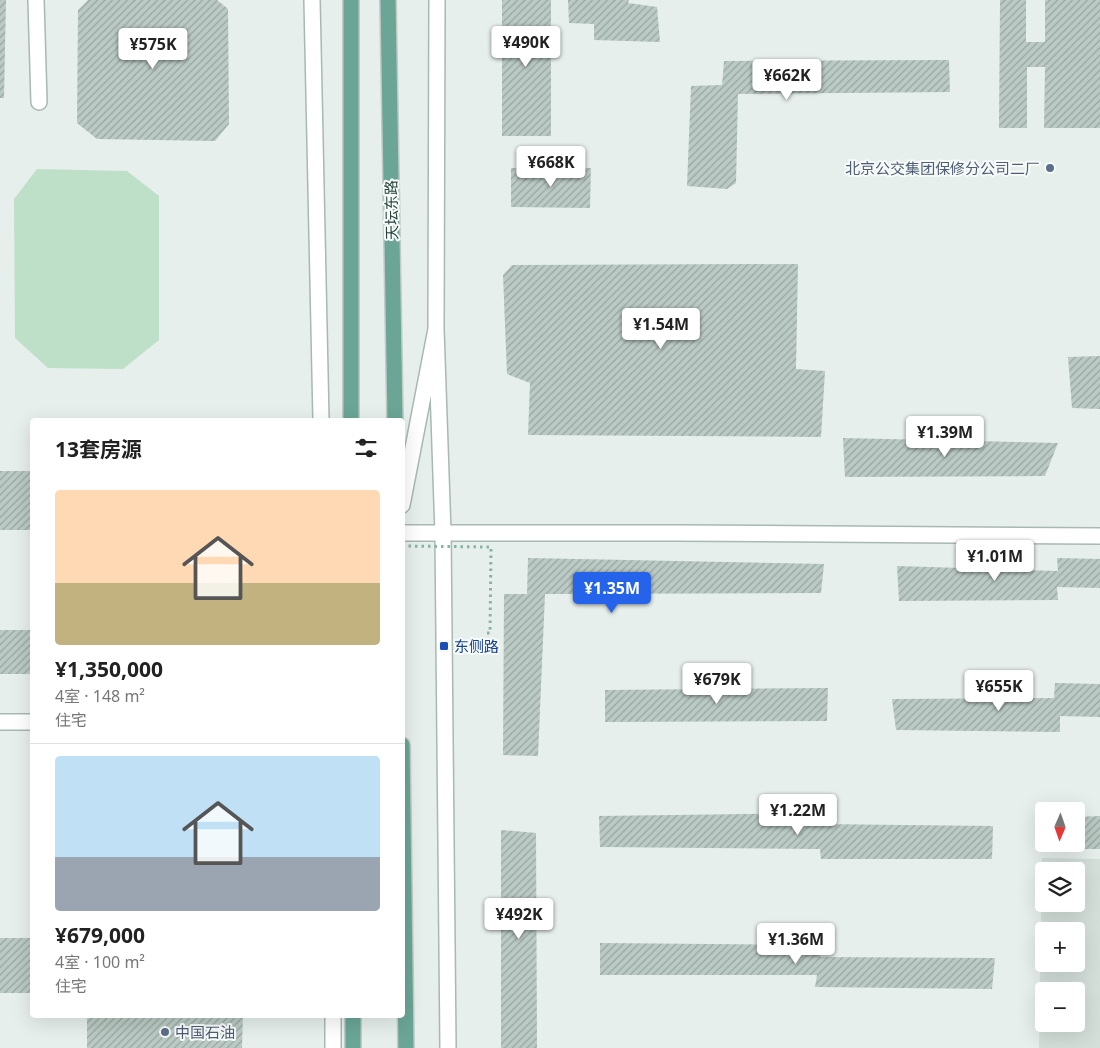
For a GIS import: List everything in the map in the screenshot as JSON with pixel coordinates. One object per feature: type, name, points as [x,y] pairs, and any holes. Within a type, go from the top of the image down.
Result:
[{"type":"main road","points":[[351,0],[351,418]]},
{"type":"main road","name":"天坛东路","points":[[388,0],[395,418]]},
{"type":"main road","points":[[405,972],[406,1048]]},
{"type":"main road","points":[[353,1018],[353,1048]]},
{"type":"street","points":[[36,0],[39,102]]},
{"type":"street","points":[[312,0],[322,418]]},
{"type":"street","points":[[437,0],[436,329],[443,533],[448,1048]]},
{"type":"street","points":[[405,489],[436,329]]},
{"type":"street","points":[[405,533],[1100,536]]},
{"type":"street","points":[[0,722],[30,722]]},
{"type":"street","points":[[333,1018],[333,1048]]},
{"type":"path","points":[[405,546],[491,547],[490,633],[484,633]]},
{"type":"shaded area","points":[[1042,858],[1100,859],[1100,1048],[1039,1048],[1039,1032],[1085,1032],[1085,982],[1040,982],[1040,972],[1085,972],[1085,922],[1041,922],[1041,912],[1085,912],[1085,862],[1042,862]]},
{"type":"green space","points":[[37,169],[127,171],[159,196],[159,340],[123,369],[48,368],[15,338],[14,199]]},
{"type":"building","points":[[0,0],[6,0],[4,98],[0,98]]},
{"type":"building","points":[[88,0],[217,0],[228,9],[229,124],[215,141],[97,139],[77,123],[78,10]]},
{"type":"building","points":[[502,0],[551,0],[551,136],[502,136]]},
{"type":"building","points":[[568,0],[629,0],[628,3],[657,7],[660,42],[594,40],[594,24],[569,23]]},
{"type":"building","points":[[1000,0],[1026,0],[1026,42],[1045,42],[1045,0],[1100,0],[1100,128],[1044,128],[1045,67],[1027,67],[1027,128],[999,128]]},
{"type":"building","points":[[949,60],[950,92],[738,94],[736,183],[727,189],[687,186],[691,86],[722,85],[724,61]]},
{"type":"building","points":[[511,168],[591,168],[590,208],[511,207]]},
{"type":"building","points":[[798,264],[796,369],[825,371],[821,437],[528,435],[530,383],[507,374],[503,275],[512,265]]},
{"type":"building","points":[[1100,356],[1100,409],[1072,408],[1068,357]]},
{"type":"building","points":[[843,438],[1058,443],[1045,476],[845,477]]},
{"type":"building","points":[[0,471],[30,471],[30,530],[0,530]]},
{"type":"building","points":[[528,558],[824,564],[821,593],[545,594],[538,756],[503,755],[504,594],[527,594]]},
{"type":"building","points":[[1057,558],[1100,559],[1100,588],[1057,587],[1058,600],[899,601],[897,566],[1058,571]]},
{"type":"building","points":[[0,630],[30,630],[30,674],[0,674]]},
{"type":"building","points":[[1055,683],[1100,684],[1100,717],[1060,716],[1060,732],[896,730],[892,699],[1054,698]]},
{"type":"building","points":[[828,688],[827,721],[605,722],[605,690]]},
{"type":"building","points":[[818,813],[817,824],[993,826],[992,859],[821,859],[820,849],[600,847],[599,816]]},
{"type":"building","points":[[1100,816],[1100,849],[1085,849],[1085,817]]},
{"type":"building","points":[[501,830],[536,833],[537,1048],[501,1048]]},
{"type":"building","points":[[0,938],[30,938],[30,993],[0,993]]},
{"type":"building","points":[[600,943],[820,945],[820,957],[995,958],[992,989],[815,987],[817,975],[600,975]]},
{"type":"building","name":"中国石油","points":[[87,1018],[243,1018],[242,1048],[87,1048]]},
{"type":"place","name":"北京公交集团保修分公司二厂","points":[[1050,168]]},
{"type":"place","name":"东侧路","points":[[444,646]]},
{"type":"place","name":"中国石油","points":[[165,1032]]}]
